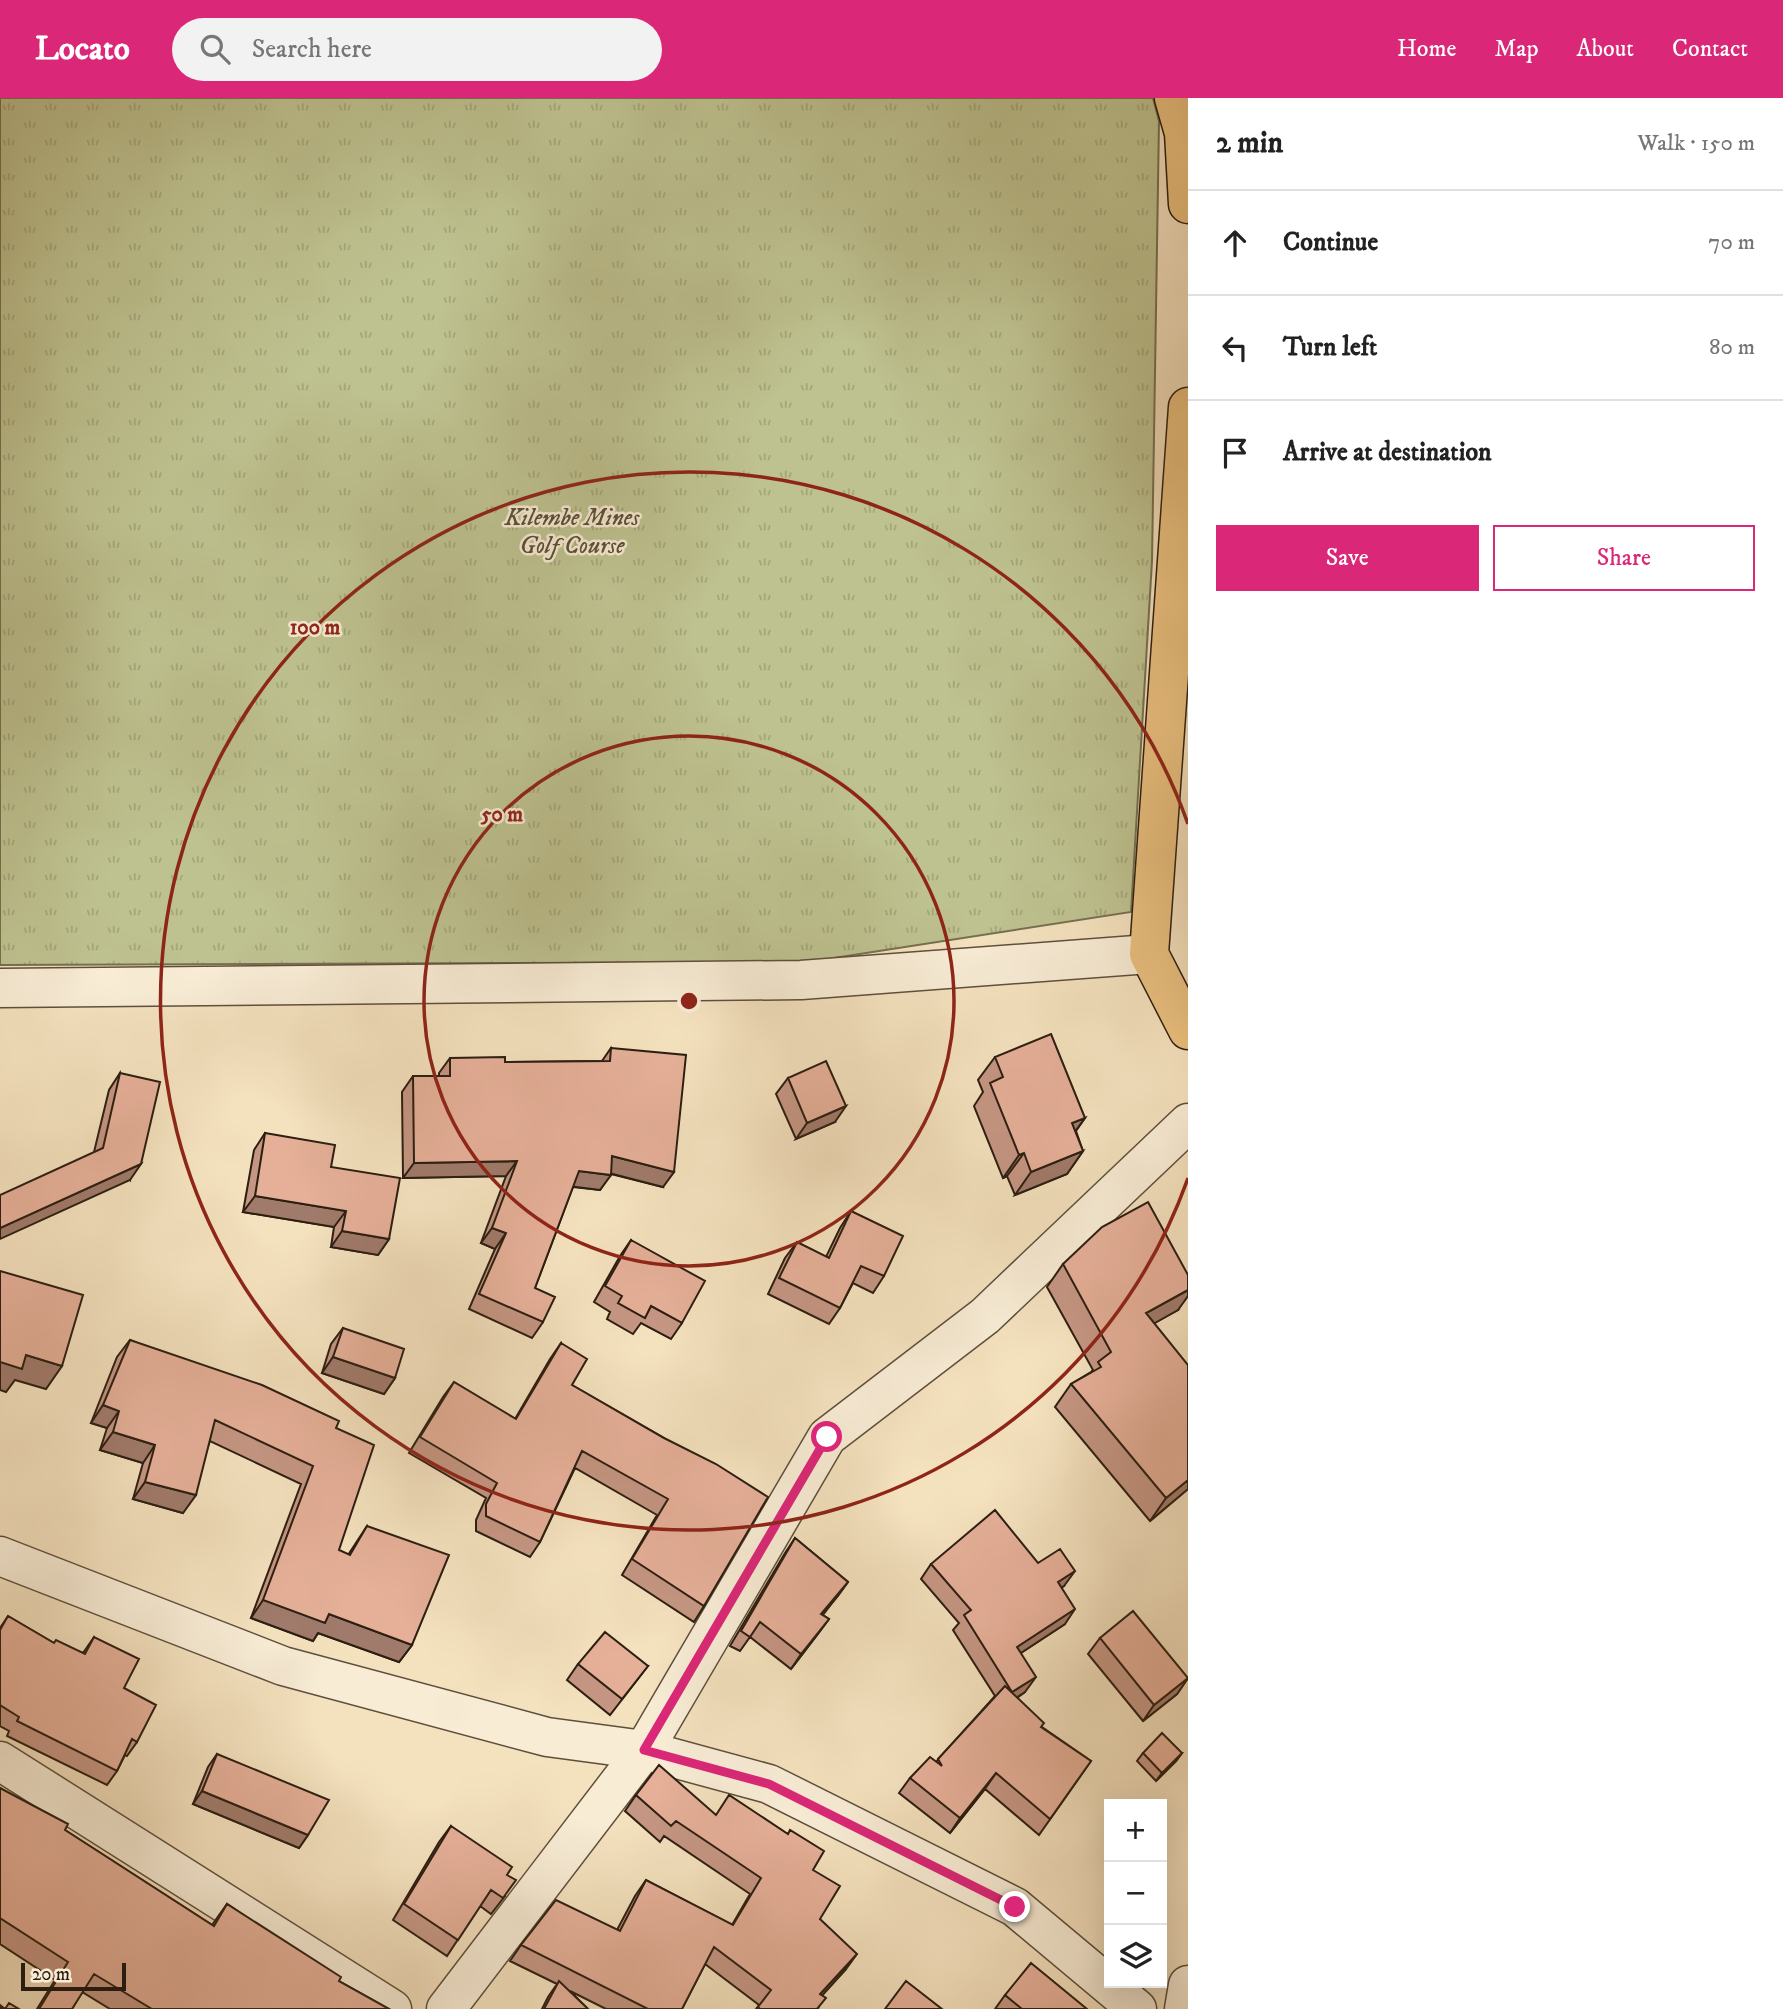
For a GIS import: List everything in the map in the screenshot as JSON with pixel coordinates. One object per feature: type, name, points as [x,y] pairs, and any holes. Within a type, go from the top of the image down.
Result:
[{"type":"main road","points":[[1174,98],[1184,133],[1188,204]]},
{"type":"main road","points":[[1188,407],[1149,954],[1188,1030]]},
{"type":"street","points":[[0,988],[801,980],[1149,954]]},
{"type":"street","points":[[446,2009],[644,1750],[827,1437],[985,1317],[1188,1123]]},
{"type":"street","points":[[0,1556],[283,1666],[547,1737],[644,1750],[769,1784],[1015,1907],[1137,2009]]},
{"type":"street","points":[[0,1761],[392,2009]]},
{"type":"street","points":[[1184,2009],[1188,1985]]},
{"type":"green space","name":"Kilembe Mines Golf Course","points":[[0,98],[1153,98],[1159,121],[1152,561],[1131,912],[808,962],[0,965]]},
{"type":"building","points":[[1051,1034],[1085,1118],[1072,1123],[1083,1151],[1031,1172],[1024,1153],[1019,1155],[990,1083],[1003,1077],[995,1057]]},
{"type":"building","points":[[611,1048],[686,1055],[674,1172],[612,1156],[611,1175],[579,1171],[535,1288],[555,1297],[543,1322],[479,1294],[506,1233],[492,1228],[517,1161],[414,1163],[413,1076],[450,1076],[450,1058],[505,1057],[505,1062],[610,1061]]},
{"type":"building","points":[[826,1061],[846,1106],[807,1123],[788,1078]]},
{"type":"building","points":[[120,1073],[160,1082],[141,1164],[0,1228],[0,1195],[103,1148]]},
{"type":"building","points":[[265,1133],[335,1145],[331,1167],[400,1178],[389,1239],[342,1231],[346,1211],[255,1196]]},
{"type":"building","points":[[1148,1202],[1188,1275],[1188,1290],[1146,1313],[1188,1365],[1188,1480],[1166,1498],[1071,1384],[1101,1367],[1098,1362],[1111,1352],[1063,1264],[1102,1227]]},
{"type":"building","points":[[851,1211],[903,1236],[884,1276],[861,1266],[840,1308],[779,1278],[797,1242],[829,1258]]},
{"type":"building","points":[[631,1240],[705,1281],[682,1323],[651,1306],[645,1318],[618,1303],[622,1296],[605,1286]]},
{"type":"building","points":[[0,1271],[83,1295],[62,1366],[26,1355],[22,1369],[0,1362]]},
{"type":"building","points":[[343,1328],[404,1349],[395,1378],[333,1357]]},
{"type":"building","points":[[130,1340],[262,1385],[339,1421],[336,1428],[374,1445],[339,1550],[350,1555],[367,1526],[449,1555],[412,1645],[329,1614],[325,1623],[263,1600],[313,1466],[215,1420],[196,1495],[145,1482],[155,1445],[113,1432],[119,1411],[103,1405]]},
{"type":"building","points":[[561,1343],[587,1359],[572,1385],[664,1438],[716,1464],[768,1497],[704,1606],[632,1559],[668,1499],[582,1451],[540,1542],[486,1516],[486,1504],[497,1483],[420,1437],[454,1382],[516,1419]]},
{"type":"building","points":[[995,1510],[1038,1563],[1060,1549],[1075,1571],[1058,1582],[1075,1609],[1017,1647],[1036,1677],[1012,1692],[964,1615],[971,1610],[931,1564]]},
{"type":"building","points":[[795,1538],[848,1582],[821,1614],[829,1619],[801,1654],[760,1622],[750,1637],[741,1631]]},
{"type":"building","points":[[1133,1611],[1188,1678],[1154,1705],[1100,1638]]},
{"type":"building","points":[[8,1616],[54,1643],[56,1640],[85,1654],[94,1637],[139,1659],[124,1688],[156,1705],[137,1742],[132,1739],[117,1771],[17,1721],[19,1717],[0,1705],[0,1630]]},
{"type":"building","points":[[605,1632],[648,1666],[622,1699],[578,1664]]},
{"type":"building","points":[[1005,1686],[1044,1723],[1041,1727],[1091,1761],[1050,1819],[996,1773],[960,1818],[910,1778],[930,1757],[942,1766],[938,1759]]},
{"type":"building","points":[[1162,1733],[1182,1753],[1162,1773],[1143,1753]]},
{"type":"building","points":[[217,1754],[329,1800],[308,1835],[202,1791]]},
{"type":"building","points":[[659,1765],[716,1815],[729,1795],[788,1834],[790,1830],[824,1851],[813,1870],[840,1886],[820,1919],[857,1954],[820,1994],[826,1998],[817,2009],[760,2009],[758,2007],[771,1990],[714,1947],[682,2009],[648,2009],[521,1945],[556,1900],[620,1931],[646,1880],[733,1925],[761,1878],[676,1821],[671,1826],[636,1795]]},
{"type":"building","points":[[0,1788],[68,1824],[65,1830],[214,1926],[227,1904],[341,1977],[339,1981],[389,2009],[152,2009],[94,1974],[72,2009],[39,2009],[68,1962],[0,1918]]},
{"type":"building","points":[[451,1826],[512,1867],[507,1875],[516,1880],[503,1898],[491,1890],[458,1940],[404,1904]]},
{"type":"building","points":[[1031,1963],[1087,2009],[1022,2009],[1005,1995]]},
{"type":"building","points":[[559,1981],[588,2009],[544,2009]]},
{"type":"building","points":[[906,1981],[942,2009],[885,2009]]},
{"type":"building","points":[[9,2003],[19,2009],[5,2009]]},
{"type":"route","points":[[827,1437],[644,1750],[769,1784],[886,1840],[1015,1907]]}]
